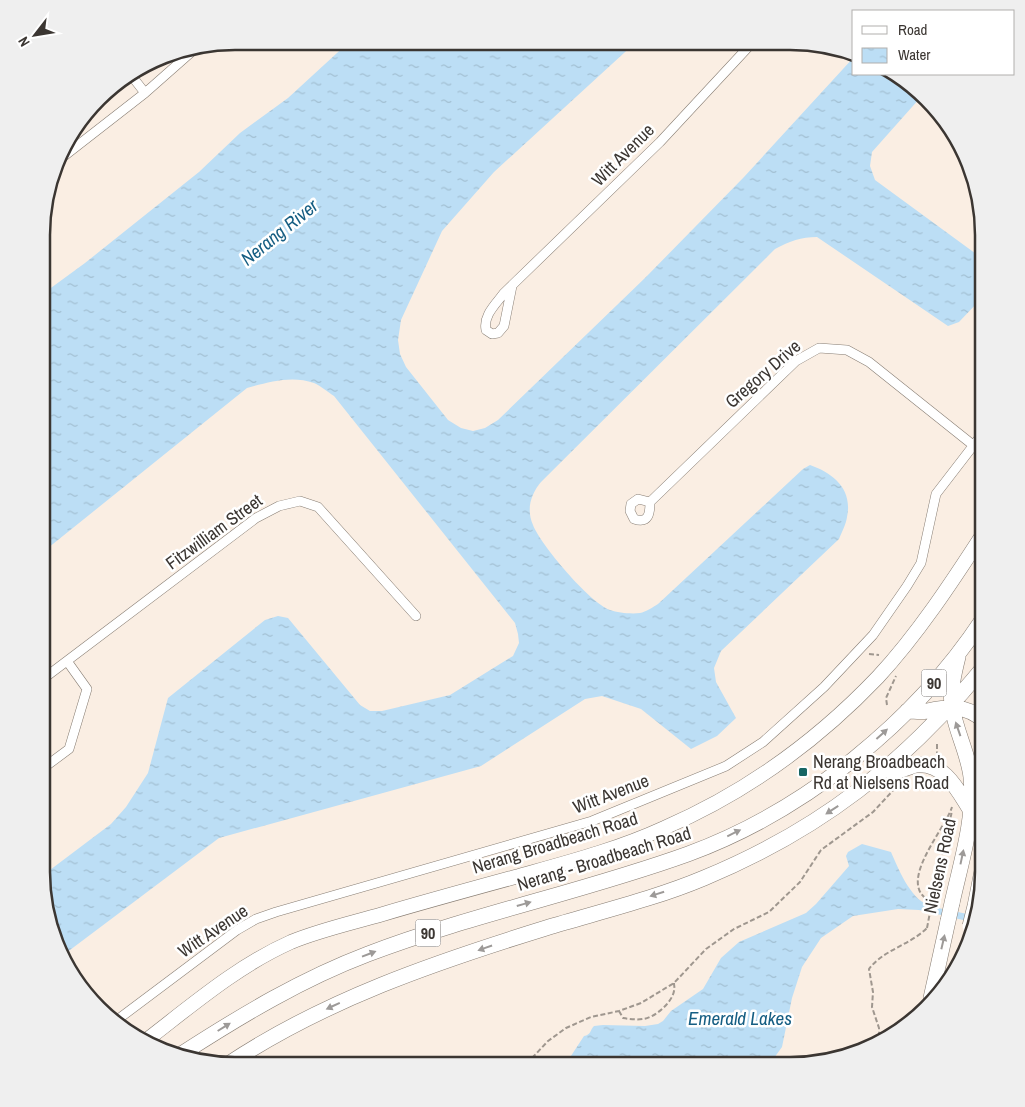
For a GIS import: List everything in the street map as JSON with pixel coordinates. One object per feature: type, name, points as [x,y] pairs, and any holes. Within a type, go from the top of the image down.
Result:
[{"type":"main road","name":"Nerang - Broadbeach Road","points":[[188,1051],[225,1026],[272,998],[324,972],[365,955],[408,939],[637,871],[690,853],[726,838],[764,818],[816,786],[860,753],[907,711],[958,655],[975,631]]},
{"type":"main road","name":"Nielsens Road","points":[[933,990],[948,921],[949,904],[971,811],[971,776],[952,707],[953,676],[958,655]]},
{"type":"main road","name":"90","points":[[240,1057],[289,1028],[328,1008],[386,983],[488,947],[668,891],[703,879],[736,864],[842,804],[885,770],[952,707],[975,678]]},
{"type":"main road","points":[[907,711],[926,712],[952,707],[975,714]]},
{"type":"main road","points":[[885,770],[899,771],[916,765],[924,765],[935,769],[953,783],[971,811]]},
{"type":"street","name":"Witt Avenue","points":[[512,286],[504,326],[498,333],[492,334],[486,330],[484,323],[489,312],[504,293],[660,142],[745,50]]},
{"type":"street","points":[[70,152],[145,93],[187,56]]},
{"type":"street","points":[[134,80],[145,93]]},
{"type":"street","name":"Gregory Drive","points":[[650,502],[796,361],[819,348],[847,350],[869,362],[973,446]]},
{"type":"street","name":"Witt Avenue","points":[[120,1017],[220,941],[256,919],[592,821],[726,766],[745,756],[824,687],[861,649],[883,622],[921,562],[936,494],[975,443]]},
{"type":"street","name":"Fitzwilliam Street","points":[[50,674],[256,518],[279,506],[300,502],[318,507],[416,616]]},
{"type":"street","name":"Nerang Broadbeach Road","points":[[151,1037],[238,972],[256,960],[294,941],[479,886],[594,855],[685,819],[753,781],[817,734],[879,675],[922,623],[975,546]]},
{"type":"street","points":[[50,763],[69,749],[87,689],[67,661]]},
{"type":"path","points":[[861,649],[870,654],[885,657]]},
{"type":"path","points":[[887,705],[886,698],[898,673]]},
{"type":"path","points":[[533,1057],[548,1041],[566,1028],[592,1017],[619,1011],[641,1003],[674,983],[706,949],[734,929],[769,912],[784,899],[800,882],[821,850],[873,812],[900,783]]},
{"type":"path","points":[[879,1034],[872,1007],[869,969],[891,951],[914,940],[927,928],[952,809],[952,801]]},
{"type":"path","points":[[949,904],[928,901],[920,895],[917,883],[920,869],[952,809]]},
{"type":"path","points":[[619,1011],[623,1018],[628,1019],[644,1019],[654,1014],[670,1000],[674,991],[674,983]]},
{"type":"water","name":"Nerang River","points":[[340,50],[627,50],[494,172],[442,231],[401,320],[398,340],[400,354],[406,367],[448,420],[461,428],[473,431],[485,428],[498,420],[646,277],[744,177],[851,61],[852,75],[882,75],[903,88],[917,101],[872,152],[870,166],[875,180],[975,253],[975,305],[959,322],[948,326],[817,237],[801,239],[786,244],[775,249],[541,482],[535,492],[530,508],[533,525],[537,534],[567,572],[601,605],[613,611],[640,613],[658,604],[803,469],[810,465],[818,468],[839,483],[847,498],[848,507],[846,522],[839,539],[721,651],[714,668],[716,682],[736,718],[717,736],[691,749],[641,709],[602,696],[585,699],[481,766],[219,838],[68,952],[56,920],[50,884],[50,870],[111,824],[126,807],[148,773],[168,698],[265,620],[278,616],[288,618],[360,705],[370,711],[382,711],[450,695],[513,656],[519,643],[515,623],[334,396],[317,384],[306,381],[280,380],[247,388],[50,546],[50,289],[199,172],[240,133],[288,98]]},
{"type":"water","name":"Emerald Lakes","points":[[862,844],[891,852],[905,882],[916,896],[928,905],[970,914],[969,921],[919,910],[898,909],[853,916],[821,938],[802,967],[792,998],[782,1047],[775,1057],[570,1057],[584,1036],[594,1026],[645,1026],[658,1024],[663,1021],[671,1011],[703,989],[721,958],[739,942],[806,913],[816,904],[849,866],[846,856],[848,852]]},
{"type":"place","name":"Nerang Broadbeach Rd at Nielsens Road","points":[[803,772]]}]
